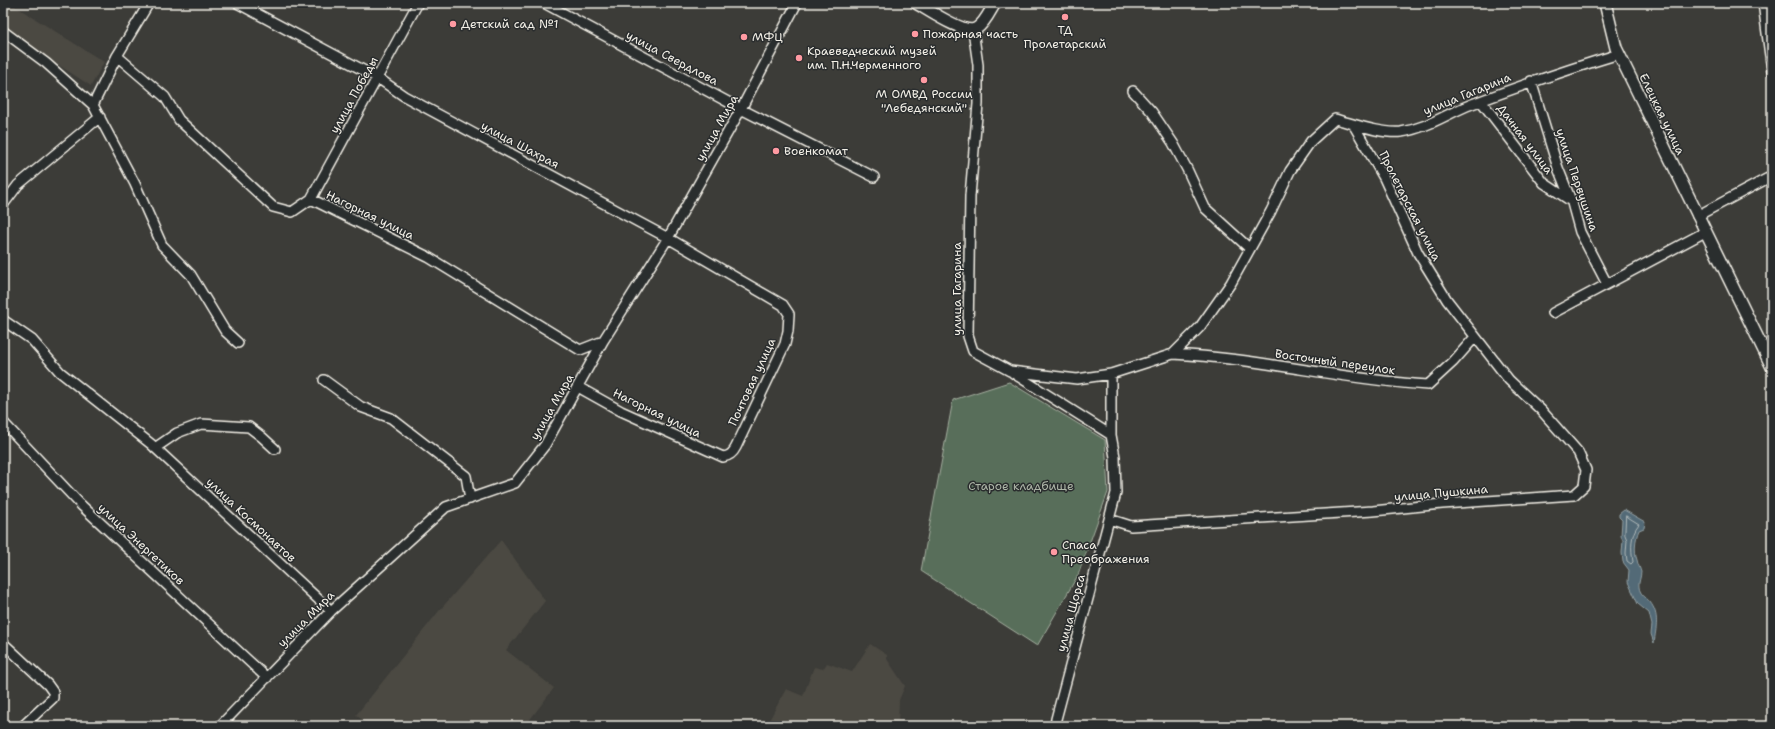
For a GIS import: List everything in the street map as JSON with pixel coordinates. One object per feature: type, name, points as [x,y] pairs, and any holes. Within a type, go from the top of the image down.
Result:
[{"type":"main road","points":[[916,3],[961,28],[973,30],[978,28],[983,23],[995,3]]},
{"type":"main road","name":"Елецкая улица","points":[[1605,3],[1616,48],[1772,368]]},
{"type":"street","points":[[93,105],[117,56],[149,3]]},
{"type":"street","name":"улица Шахрая","points":[[237,3],[378,78],[404,96],[668,238],[783,305],[789,314]]},
{"type":"street","name":"улица Победы","points":[[311,199],[418,3]]},
{"type":"street","name":"улица Свердлова","points":[[544,3],[741,110],[874,177]]},
{"type":"street","name":"улица Мира","points":[[220,726],[267,678],[287,654],[331,611],[446,508],[515,483],[545,445],[603,341],[668,238],[741,110],[797,3]]},
{"type":"street","points":[[1763,3],[1772,71]]},
{"type":"street","name":"улица Гагарина","points":[[973,30],[978,65],[978,104],[970,196],[968,336],[973,351],[1010,371],[1077,379],[1110,374],[1173,354],[1200,327],[1231,283],[1271,211],[1290,171],[1311,141],[1335,120],[1380,130],[1400,132],[1437,121],[1531,81],[1619,54]]},
{"type":"street","points":[[3,31],[46,63],[93,105],[135,184],[162,245],[191,275],[225,330],[238,343]]},
{"type":"street","name":"Нагорная улица","points":[[117,56],[165,97],[179,120],[273,207],[292,212],[311,199],[428,257],[580,350],[603,341]]},
{"type":"street","name":"улица Первушина","points":[[1531,81],[1558,168],[1572,202],[1580,232],[1607,284]]},
{"type":"street","points":[[1133,91],[1152,112],[1173,143],[1205,208],[1250,249]]},
{"type":"street","name":"Дачная улица","points":[[1481,101],[1544,183],[1572,202]]},
{"type":"street","points":[[3,206],[18,185],[100,117]]},
{"type":"street","name":"Пролетарская улица","points":[[1353,124],[1384,178],[1418,252],[1447,300],[1475,338]]},
{"type":"street","points":[[1697,216],[1772,176]]},
{"type":"street","points":[[1553,313],[1705,232]]},
{"type":"street","name":"Почтовая улица","points":[[728,456],[733,453],[785,344],[788,331],[789,314]]},
{"type":"street","name":"улица Космонавтов","points":[[3,320],[32,340],[60,372],[155,448],[331,611]]},
{"type":"street","name":"Восточный переулок","points":[[1173,354],[1201,355],[1360,378],[1428,385],[1453,362],[1475,338]]},
{"type":"street","name":"улица Пушкина","points":[[1109,519],[1131,526],[1373,511],[1442,504],[1574,495],[1584,486],[1586,470],[1578,452],[1541,410],[1509,380],[1475,338]]},
{"type":"street","points":[[1010,371],[1111,435]]},
{"type":"street","name":"улица Щорса","points":[[1055,726],[1116,493],[1115,457],[1111,435],[1110,374]]},
{"type":"street","points":[[324,380],[361,407],[391,418],[466,476],[470,499]]},
{"type":"street","name":"Нагорная улица","points":[[578,387],[621,411],[669,434],[723,457],[728,456]]},
{"type":"street","name":"улица Энергетиков","points":[[3,422],[81,505],[267,678]]},
{"type":"street","points":[[155,448],[177,433],[200,424],[249,427],[274,449]]},
{"type":"street","points":[[3,643],[48,685],[53,692],[53,698],[23,726]]},
{"type":"shaded area","points":[[3,3],[10,3],[104,62],[91,86],[3,29]]},
{"type":"shaded area","points":[[501,540],[545,601],[506,650],[554,688],[525,726],[370,726],[356,715],[439,611]]},
{"type":"shaded area","points":[[870,644],[887,655],[887,659],[905,686],[899,700],[898,726],[766,726],[786,689],[803,696],[814,667],[823,669],[827,663],[852,672]]},
{"type":"green space","name":"Старое кладбище","points":[[1009,382],[1105,440],[1108,492],[1078,575],[1037,646],[921,571],[953,400]]},
{"type":"water","points":[[1624,510],[1645,522],[1644,528],[1639,530],[1635,545],[1635,553],[1641,572],[1639,584],[1640,590],[1650,602],[1655,612],[1656,627],[1654,643],[1651,634],[1652,625],[1649,613],[1638,604],[1628,582],[1629,570],[1623,562],[1623,540],[1621,536],[1622,520],[1619,517],[1619,514]]},
{"type":"place","name":"ТД Пролетарский","points":[[1065,17]]},
{"type":"place","name":"Детский сад №1","points":[[453,24]]},
{"type":"place","name":"Пожарная часть","points":[[915,34]]},
{"type":"place","name":"МФЦ","points":[[744,37]]},
{"type":"place","name":"Краеведческий музей им. П.Н.Черменного","points":[[799,58]]},
{"type":"place","name":"М ОМВД России \"Лебедянский\"","points":[[924,80]]},
{"type":"place","name":"Военкомат","points":[[776,151]]},
{"type":"place","name":"Спаса Преображения","points":[[1054,552]]}]
